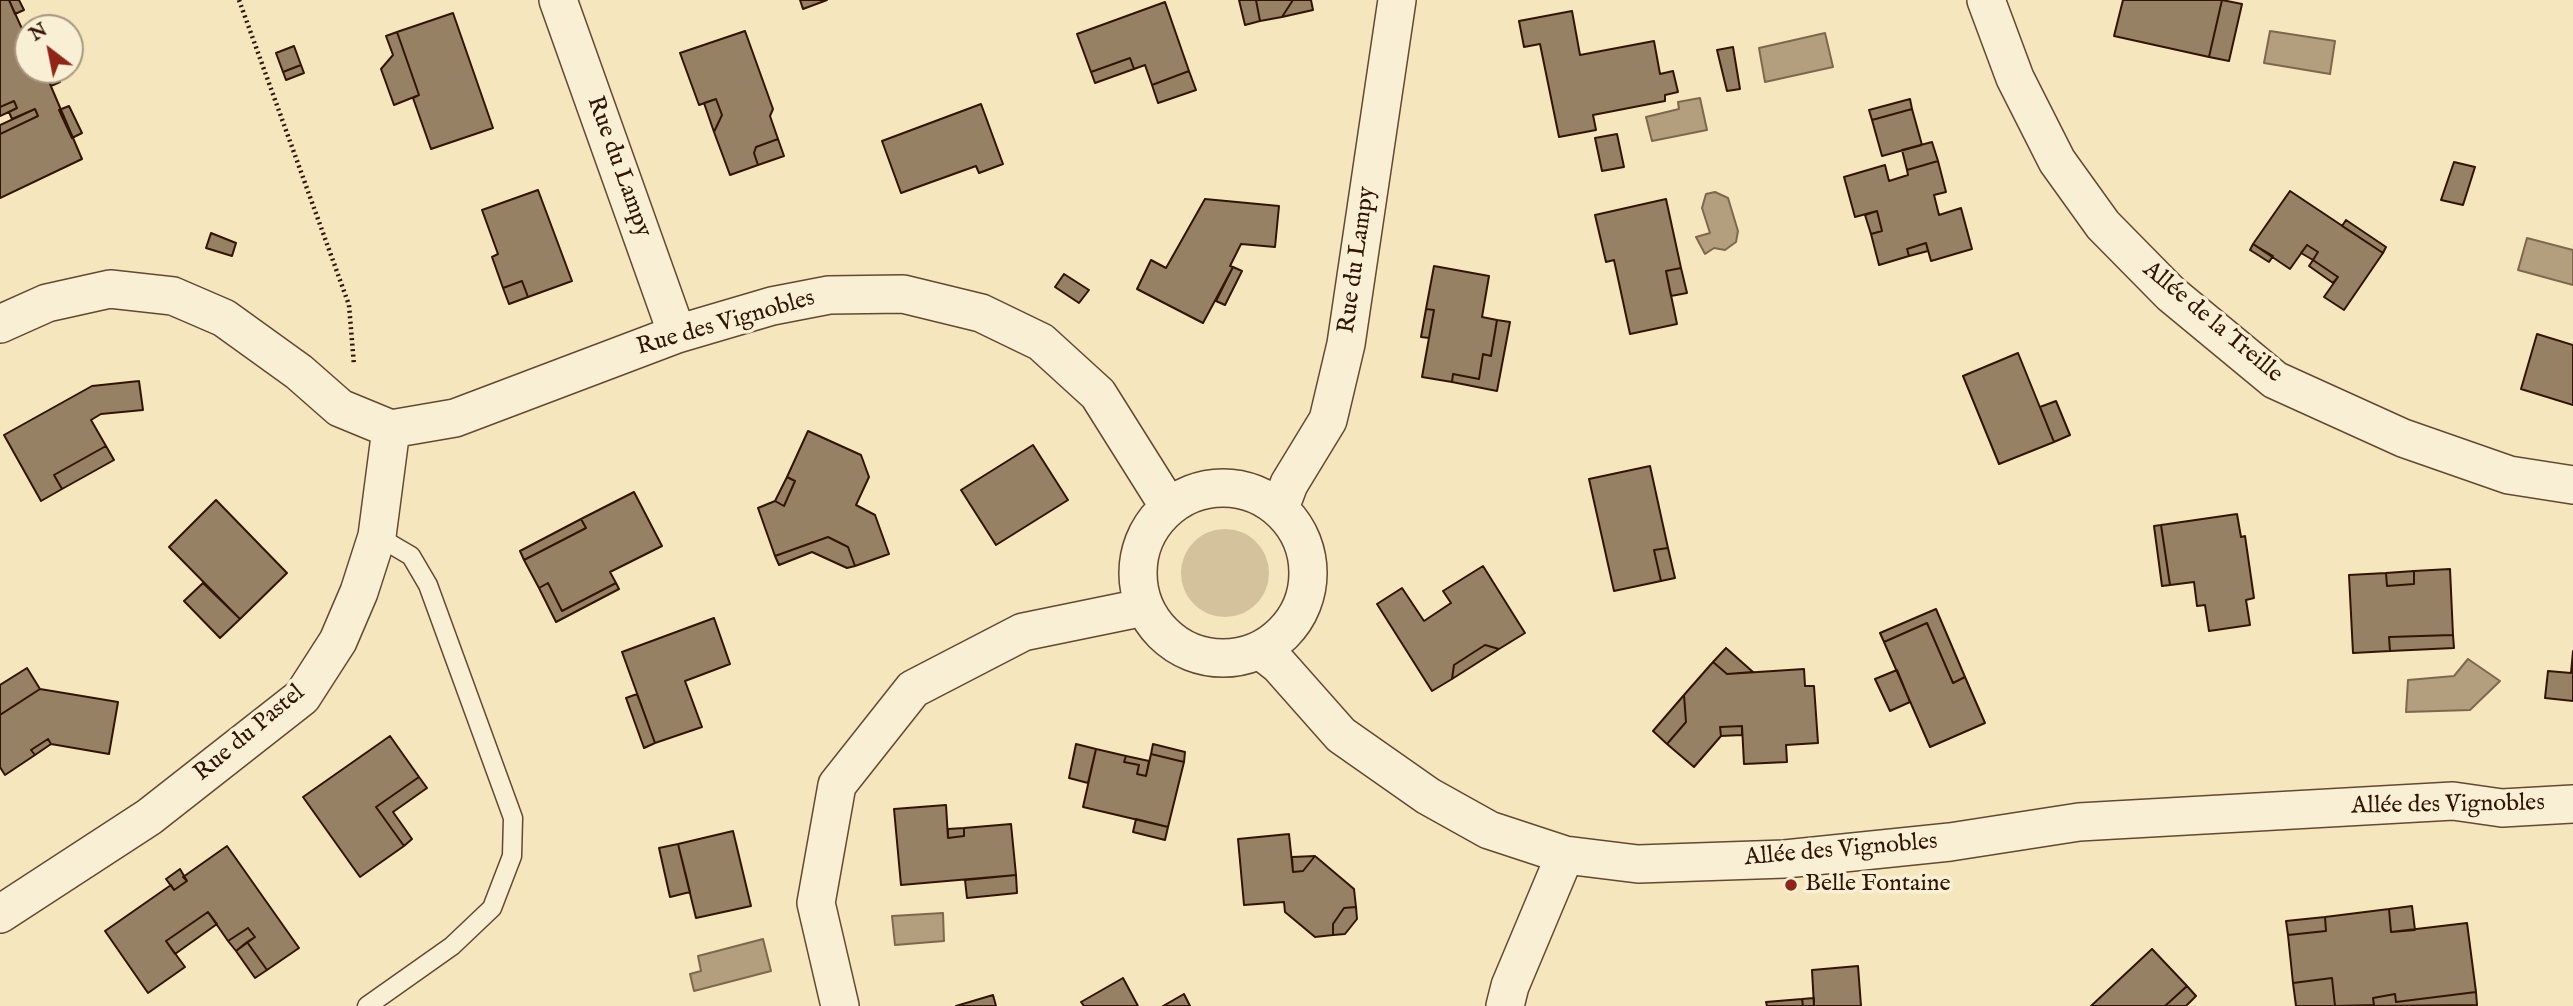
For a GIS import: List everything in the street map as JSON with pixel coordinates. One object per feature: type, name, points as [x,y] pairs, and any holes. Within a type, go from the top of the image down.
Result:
[{"type":"street","name":"Rue du Lampy","points":[[558,0],[677,334]]},
{"type":"street","name":"Rue du Lampy","points":[[1280,508],[1289,484],[1328,421],[1346,344],[1397,0]]},
{"type":"street","name":"Allée de la Treille","points":[[1986,0],[2015,78],[2057,161],[2103,225],[2171,294],[2275,380],[2403,439],[2509,475],[2573,485]]},
{"type":"street","points":[[0,324],[47,303],[110,289],[173,296],[224,318],[299,372],[340,408],[391,429]]},
{"type":"street","name":"Rue des Vignobles","points":[[391,429],[455,418],[677,334],[772,306],[829,295],[903,294],[981,313],[1041,342],[1098,394],[1169,507]]},
{"type":"street","name":"Rue du Pastel","points":[[0,914],[149,817],[302,697],[338,641],[359,592],[377,536],[391,429]]},
{"type":"street","points":[[1224,487],[1254,493],[1280,508],[1297,530],[1307,556],[1308,584],[1300,611],[1283,634],[1261,650],[1234,658],[1207,657],[1181,648],[1159,630],[1144,607],[1138,580],[1140,553],[1151,528],[1169,507],[1195,492],[1224,487]]},
{"type":"street","points":[[840,1006],[816,903],[836,785],[913,689],[1023,632],[1144,607]]},
{"type":"street","name":"Allée des Vignobles","points":[[1261,650],[1279,665],[1341,735],[1428,796],[1489,830],[1565,855],[1637,864],[1785,859],[1950,842],[2080,822],[2453,801],[2502,808],[2573,804]]},
{"type":"street","points":[[1505,1006],[1510,986],[1565,855]]},
{"type":"lane","points":[[367,1006],[452,946],[492,908],[512,856],[513,818],[428,585],[411,556],[377,536]]},
{"type":"path","points":[[239,0],[349,305],[355,373],[340,408]]},
{"type":"shaded area","points":[[2270,31],[2335,41],[2330,74],[2264,63]]},
{"type":"shaded area","points":[[1825,33],[1833,67],[1765,82],[1759,48]]},
{"type":"shaded area","points":[[1700,98],[1707,130],[1652,141],[1646,117],[1679,109],[1678,102]]},
{"type":"shaded area","points":[[1715,192],[1728,198],[1738,231],[1736,242],[1725,250],[1714,248],[1705,254],[1696,237],[1710,233],[1702,208],[1706,194]]},
{"type":"shaded area","points":[[2527,238],[2573,250],[2573,285],[2518,270]]},
{"type":"shaded area","points":[[1225,529],[1242,532],[1256,542],[1266,556],[1269,573],[1266,590],[1256,604],[1242,614],[1225,617],[1208,614],[1194,604],[1184,590],[1181,573],[1184,556],[1194,542],[1208,532]]},
{"type":"shaded area","points":[[2468,659],[2500,681],[2470,710],[2406,712],[2408,680],[2454,676]]},
{"type":"shaded area","points":[[943,913],[944,941],[895,945],[892,916]]},
{"type":"shaded area","points":[[763,939],[771,971],[694,991],[690,974],[701,971],[698,956]]},
{"type":"building","points":[[0,0],[9,0],[15,14],[14,84],[50,84],[82,159],[0,198],[0,134],[38,116],[35,109],[12,119],[9,112],[17,108],[14,101],[0,107]]},
{"type":"building","points":[[9,0],[19,0],[24,10],[15,14]]},
{"type":"building","points":[[800,0],[827,0],[803,9]]},
{"type":"building","points":[[1239,0],[1256,0],[1260,21],[1245,25]]},
{"type":"building","points":[[1256,0],[1293,0],[1282,17],[1260,21]]},
{"type":"building","points":[[1293,0],[1311,0],[1313,10],[1282,17]]},
{"type":"building","points":[[2123,0],[2222,0],[2209,57],[2114,36]]},
{"type":"building","points":[[2222,0],[2242,4],[2229,61],[2209,57]]},
{"type":"building","points":[[1165,2],[1189,71],[1152,85],[1145,65],[1134,69],[1130,58],[1091,72],[1077,34]]},
{"type":"building","points":[[1572,11],[1580,55],[1654,41],[1660,74],[1673,71],[1678,92],[1665,95],[1665,101],[1593,115],[1596,130],[1559,137],[1540,44],[1524,47],[1519,21]]},
{"type":"building","points":[[453,13],[493,128],[431,149],[413,98],[419,95],[397,32]]},
{"type":"building","points":[[745,31],[773,109],[770,116],[778,139],[756,147],[754,153],[758,165],[730,175],[714,132],[722,115],[716,99],[699,105],[680,53]]},
{"type":"building","points":[[397,32],[419,95],[394,105],[381,69],[393,55],[386,36]]},
{"type":"building","points":[[294,46],[301,65],[283,72],[276,53]]},
{"type":"building","points":[[1733,47],[1740,89],[1727,91],[1717,50]]},
{"type":"building","points":[[1130,58],[1134,69],[1095,83],[1091,72]]},
{"type":"building","points":[[301,65],[304,73],[286,80],[283,72]]},
{"type":"building","points":[[1189,71],[1196,90],[1158,103],[1152,85]]},
{"type":"building","points":[[716,99],[722,115],[714,132],[704,103]]},
{"type":"building","points":[[1910,99],[1912,109],[1872,120],[1869,110]]},
{"type":"building","points":[[14,101],[17,108],[0,116],[0,107]]},
{"type":"building","points":[[981,104],[1003,164],[979,173],[976,166],[901,193],[882,141]]},
{"type":"building","points":[[69,106],[82,133],[72,138],[59,110]]},
{"type":"building","points":[[35,109],[38,116],[0,134],[0,125]]},
{"type":"building","points":[[1912,109],[1922,145],[1882,156],[1872,120]]},
{"type":"building","points":[[1617,134],[1624,167],[1602,171],[1595,138]]},
{"type":"building","points":[[778,139],[784,156],[758,165],[754,153],[756,147]]},
{"type":"building","points":[[1932,142],[1938,161],[1907,170],[1902,150]]},
{"type":"building","points":[[1938,161],[1946,192],[1934,195],[1939,215],[1961,208],[1972,249],[1931,261],[1926,243],[1907,249],[1909,256],[1879,265],[1871,234],[1882,231],[1877,211],[1855,217],[1844,177],[1885,165],[1889,181],[1908,175],[1907,170]]},
{"type":"building","points":[[2454,162],[2475,167],[2463,205],[2441,200]]},
{"type":"building","points":[[538,190],[572,281],[528,297],[522,281],[503,288],[492,257],[498,254],[482,210]]},
{"type":"building","points":[[2290,191],[2383,253],[2344,310],[2324,297],[2338,277],[2313,260],[2318,252],[2307,245],[2290,269],[2253,244]]},
{"type":"building","points":[[1205,199],[1279,206],[1275,247],[1241,244],[1230,266],[1233,267],[1203,323],[1137,289],[1151,260],[1166,268]]},
{"type":"building","points":[[1666,199],[1681,268],[1666,271],[1677,324],[1630,334],[1614,260],[1606,262],[1595,215]]},
{"type":"building","points":[[1877,211],[1882,231],[1871,234],[1865,215]]},
{"type":"building","points":[[2346,220],[2386,247],[2383,253],[2342,226]]},
{"type":"building","points":[[211,233],[236,243],[232,256],[206,248]]},
{"type":"building","points":[[1926,243],[1928,251],[1909,256],[1907,249]]},
{"type":"building","points":[[2253,244],[2273,256],[2269,262],[2250,250]]},
{"type":"building","points":[[2307,245],[2318,252],[2313,260],[2301,253]]},
{"type":"building","points":[[2313,260],[2338,277],[2333,283],[2309,266]]},
{"type":"building","points":[[1434,266],[1489,276],[1482,317],[1497,320],[1491,356],[1483,354],[1479,379],[1453,374],[1452,382],[1422,377],[1434,310],[1426,309]]},
{"type":"building","points":[[1233,267],[1242,271],[1225,305],[1216,301]]},
{"type":"building","points":[[1681,268],[1687,293],[1671,296],[1666,271]]},
{"type":"building","points":[[1064,274],[1089,290],[1079,303],[1055,287]]},
{"type":"building","points":[[522,281],[528,297],[509,304],[503,288]]},
{"type":"building","points":[[1426,309],[1434,310],[1429,338],[1421,337]]},
{"type":"building","points":[[1497,320],[1510,322],[1497,391],[1452,382],[1453,374],[1479,379],[1483,354],[1491,356]]},
{"type":"building","points":[[2537,334],[2573,345],[2573,405],[2521,389]]},
{"type":"building","points":[[2018,353],[2054,442],[1999,464],[1963,376]]},
{"type":"building","points":[[139,381],[143,410],[101,414],[91,420],[106,446],[54,475],[62,489],[41,501],[4,435],[92,386]]},
{"type":"building","points":[[2056,401],[2070,435],[2054,442],[2040,407]]},
{"type":"building","points":[[808,431],[861,455],[869,477],[856,505],[875,515],[889,554],[855,566],[848,547],[828,537],[775,556],[758,508],[775,501],[784,506],[795,481],[787,477]]},
{"type":"building","points":[[1033,445],[1068,500],[996,545],[961,490]]},
{"type":"building","points":[[106,446],[114,460],[62,489],[54,475]]},
{"type":"building","points":[[1650,466],[1668,548],[1654,550],[1661,581],[1614,591],[1589,479]]},
{"type":"building","points":[[787,477],[795,481],[784,506],[775,501]]},
{"type":"building","points":[[634,492],[662,546],[610,572],[616,583],[562,611],[548,583],[539,588],[524,560],[586,528],[581,519]]},
{"type":"building","points":[[216,500],[287,573],[240,619],[169,547]]},
{"type":"building","points":[[2237,514],[2241,537],[2245,536],[2254,598],[2246,600],[2250,625],[2209,631],[2205,605],[2197,606],[2194,582],[2170,585],[2161,525]]},
{"type":"building","points":[[581,519],[586,528],[524,560],[520,551]]},
{"type":"building","points":[[2161,525],[2170,585],[2162,586],[2154,526]]},
{"type":"building","points":[[828,537],[848,547],[855,566],[847,568],[812,552],[779,565],[775,556]]},
{"type":"building","points":[[1668,548],[1675,578],[1661,581],[1654,550]]},
{"type":"building","points":[[1483,566],[1525,633],[1499,649],[1485,645],[1454,665],[1452,679],[1432,691],[1377,604],[1402,588],[1424,621],[1451,603],[1443,591]]},
{"type":"building","points":[[2450,569],[2453,635],[2389,637],[2390,651],[2353,653],[2349,575],[2386,573],[2387,586],[2414,584],[2414,571]]},
{"type":"building","points":[[2414,571],[2414,584],[2387,586],[2386,573]]},
{"type":"building","points":[[203,583],[240,619],[220,638],[184,601]]},
{"type":"building","points":[[548,583],[562,611],[616,583],[619,589],[556,622],[539,588]]},
{"type":"building","points":[[1936,609],[1965,677],[1953,683],[1927,623],[1884,642],[1880,633]]},
{"type":"building","points":[[714,618],[730,664],[685,681],[702,727],[655,743],[622,652]]},
{"type":"building","points":[[1927,623],[1953,683],[1965,677],[1985,723],[1930,747],[1884,642]]},
{"type":"building","points":[[2453,635],[2454,648],[2390,651],[2389,637]]},
{"type":"building","points":[[1485,645],[1499,649],[1452,679],[1454,665]]},
{"type":"building","points":[[1726,648],[1753,672],[1727,674],[1713,662]]},
{"type":"building","points":[[2573,651],[2573,701],[2545,698],[2548,671],[2571,673]]},
{"type":"building","points":[[1713,662],[1727,674],[1804,669],[1805,686],[1814,686],[1818,743],[1786,745],[1787,762],[1744,764],[1742,726],[1720,727],[1721,736],[1694,767],[1667,744],[1686,722],[1684,695]]},
{"type":"building","points":[[27,668],[40,689],[0,715],[0,685]]},
{"type":"building","points":[[1897,670],[1910,702],[1890,711],[1875,679]]},
{"type":"building","points":[[40,689],[118,702],[109,754],[51,744],[48,739],[31,750],[35,755],[5,775],[0,767],[0,715]]},
{"type":"building","points":[[637,694],[655,743],[644,748],[626,698]]},
{"type":"building","points":[[1684,695],[1686,722],[1667,744],[1653,731]]},
{"type":"building","points":[[1742,726],[1742,735],[1721,736],[1720,727]]},
{"type":"building","points":[[390,736],[419,777],[376,807],[404,846],[360,877],[303,797]]},
{"type":"building","points":[[48,739],[51,744],[35,755],[31,750]]},
{"type":"building","points":[[1076,744],[1096,749],[1088,783],[1069,778]]},
{"type":"building","points":[[1153,744],[1185,752],[1184,762],[1151,754]]},
{"type":"building","points":[[1096,749],[1126,756],[1124,762],[1139,765],[1137,774],[1146,776],[1151,754],[1184,762],[1168,827],[1083,807]]},
{"type":"building","points":[[1126,756],[1149,761],[1146,776],[1137,774],[1139,765],[1124,762]]},
{"type":"building","points":[[419,777],[427,788],[393,812],[412,839],[404,846],[376,807]]},
{"type":"building","points":[[946,805],[948,838],[964,836],[964,828],[1011,824],[1016,875],[901,885],[894,809]]},
{"type":"building","points":[[1136,819],[1168,827],[1165,840],[1133,832]]},
{"type":"building","points":[[964,828],[964,836],[948,838],[948,829]]},
{"type":"building","points":[[733,831],[751,906],[696,918],[678,844]]},
{"type":"building","points":[[1289,834],[1293,872],[1303,871],[1315,856],[1354,889],[1356,907],[1344,908],[1333,924],[1333,935],[1315,937],[1285,912],[1284,902],[1244,905],[1238,839]]},
{"type":"building","points":[[678,844],[690,892],[670,897],[659,848]]},
{"type":"building","points":[[227,846],[299,948],[267,970],[247,942],[255,937],[248,928],[228,941],[208,912],[166,941],[185,967],[148,993],[105,931],[171,885],[174,890],[187,881],[183,877]]},
{"type":"building","points":[[1315,856],[1303,871],[1293,872],[1292,857]]},
{"type":"building","points":[[180,869],[187,881],[174,890],[166,879]]},
{"type":"building","points":[[1016,875],[1017,893],[967,898],[965,880]]},
{"type":"building","points":[[2412,906],[2415,930],[2391,932],[2389,909]]},
{"type":"building","points":[[1356,907],[1357,919],[1345,934],[1333,935],[1333,924],[1344,908]]},
{"type":"building","points":[[2389,909],[2391,932],[2467,923],[2476,992],[2396,1002],[2395,994],[2373,998],[2374,1005],[2335,1006],[2332,978],[2293,983],[2288,935],[2326,931],[2325,917]]},
{"type":"building","points":[[208,912],[217,924],[175,954],[166,941]]},
{"type":"building","points":[[2325,917],[2326,931],[2288,935],[2286,921]]},
{"type":"building","points":[[248,928],[255,937],[236,951],[228,941]]},
{"type":"building","points":[[247,942],[267,970],[255,978],[236,951]]},
{"type":"building","points":[[2152,949],[2187,986],[2165,1006],[2091,1006]]},
{"type":"building","points":[[1858,966],[1861,1006],[1814,1006],[1812,970]]},
{"type":"building","points":[[1123,978],[1138,1006],[1084,1006],[1081,1002]]},
{"type":"building","points":[[2332,978],[2335,1006],[2296,1006],[2293,983]]},
{"type":"building","points":[[2187,986],[2196,996],[2186,1006],[2165,1006]]},
{"type":"building","points":[[2476,992],[2477,1005],[2364,1006],[2374,1005],[2373,998],[2395,994],[2396,1002]]},
{"type":"building","points":[[1184,994],[1190,1006],[1163,1006]]},
{"type":"building","points":[[993,995],[996,1006],[956,1006]]},
{"type":"building","points":[[1814,998],[1814,1006],[1803,1006],[1802,999]]},
{"type":"building","points":[[1802,999],[1803,1006],[1767,1006],[1766,1002]]},
{"type":"place","name":"Belle Fontaine","points":[[1791,885]]}]
